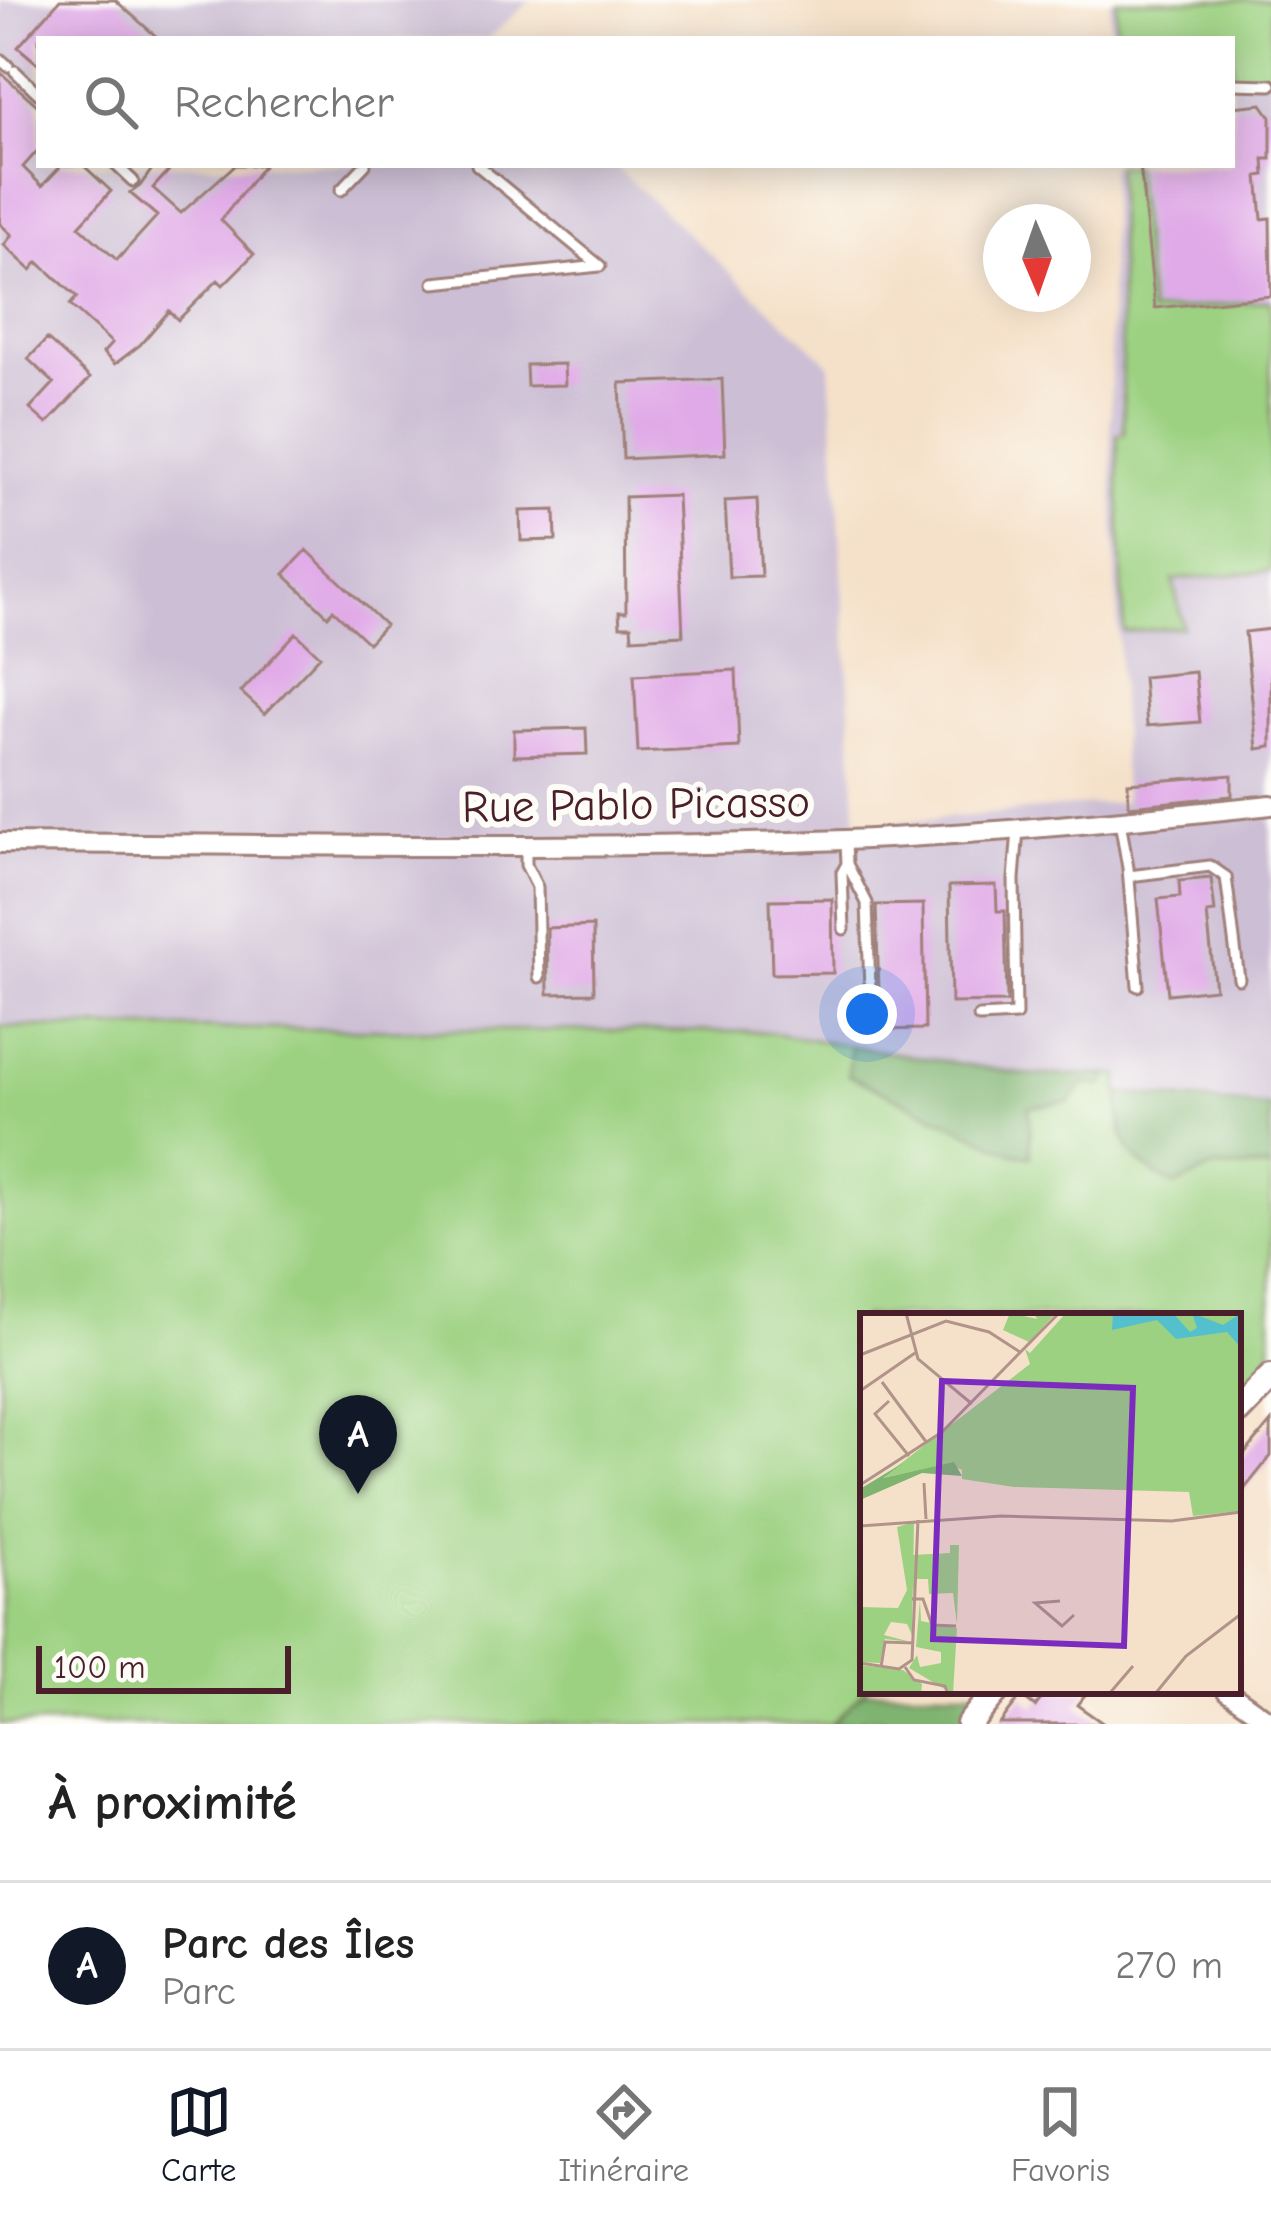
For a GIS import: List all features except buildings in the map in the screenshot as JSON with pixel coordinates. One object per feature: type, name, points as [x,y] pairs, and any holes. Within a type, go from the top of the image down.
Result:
[{"type":"street","name":"Rue Pablo Picasso","points":[[0,843],[526,845],[846,839],[1018,830],[1271,805]]},
{"type":"street","points":[[1241,1408],[1271,1377]]},
{"type":"street","points":[[969,1724],[994,1694]]},
{"type":"street","points":[[1231,1694],[1271,1721]]},
{"type":"lane","points":[[8,65],[36,91]]},
{"type":"lane","points":[[1235,84],[1271,85]]},
{"type":"lane","points":[[119,168],[133,181]]},
{"type":"lane","points":[[341,190],[361,168]]},
{"type":"lane","points":[[434,283],[600,266],[481,168]]},
{"type":"lane","points":[[1120,821],[1138,986]]},
{"type":"lane","points":[[979,1017],[1016,1016],[1018,830]]},
{"type":"lane","points":[[846,839],[847,863],[867,903],[871,1018]]},
{"type":"lane","points":[[526,845],[526,865],[537,887],[538,977]]},
{"type":"lane","points":[[844,928],[842,873],[847,863]]},
{"type":"lane","points":[[1129,875],[1210,866],[1220,869],[1226,877],[1239,979]]},
{"type":"shaded area","points":[[0,0],[531,0],[490,36],[36,36],[36,168],[616,168],[830,364],[857,826],[1124,802],[1111,434],[1110,168],[1235,168],[1235,36],[1110,36],[1110,0],[1271,0],[1271,1132],[1120,1133],[1118,1075],[1027,1075],[766,1032],[0,1027]]},
{"type":"green space","points":[[1116,0],[1271,0],[1271,79],[1235,79],[1235,36],[1116,36]]},
{"type":"green space","points":[[1116,168],[1133,168],[1150,313],[1271,300],[1271,571],[1173,580],[1183,627],[1124,632],[1117,435],[1124,434]]},
{"type":"green space","points":[[0,1027],[766,1032],[1084,1084],[1102,1085],[1108,1075],[1119,1075],[1122,1129],[1132,1153],[1175,1186],[1213,1168],[1271,1168],[1271,1367],[1241,1396],[1241,1313],[860,1313],[862,1694],[831,1724],[0,1724]]},
{"type":"green space","points":[[851,1046],[1027,1075],[1108,1075],[1103,1086],[1084,1084],[1070,1102],[1029,1107],[1031,1156],[1015,1154],[848,1075]]},
{"type":"green space","points":[[1119,1093],[1271,1107],[1271,1168],[1213,1168],[1175,1186],[1129,1150],[1121,1127]]},
{"type":"green space","points":[[862,1694],[984,1694],[959,1724],[881,1724],[883,1720],[864,1718],[858,1724],[831,1724]]},
{"type":"place","name":"Parc des Îles","points":[[358,1494]]}]
